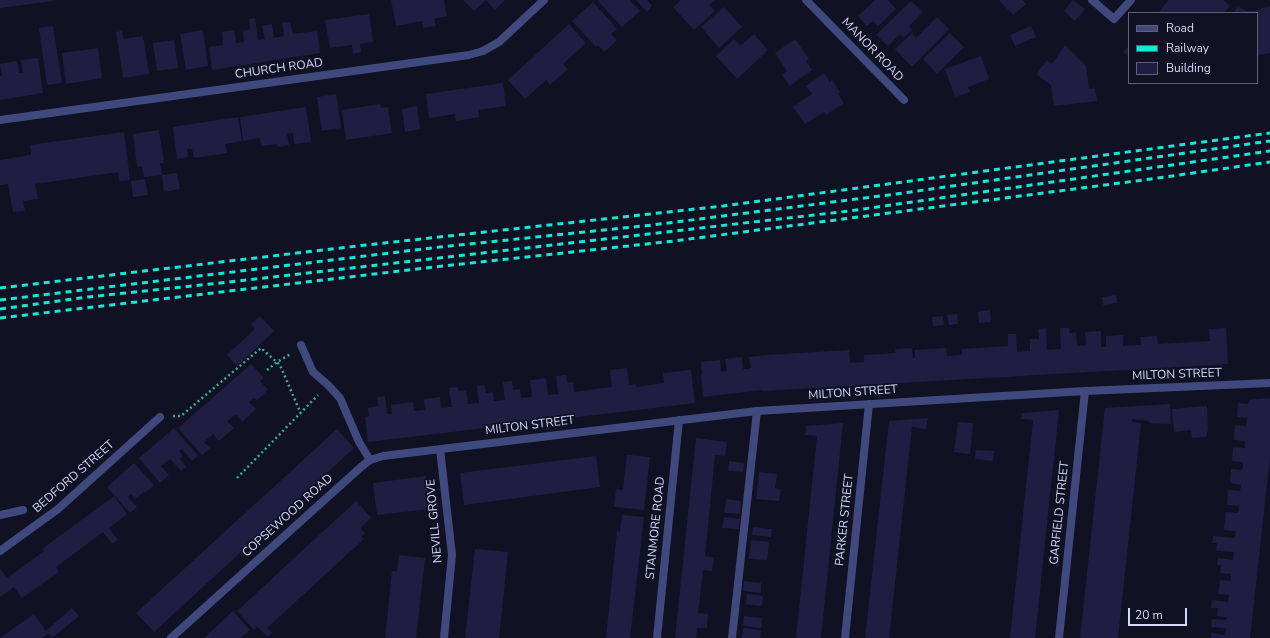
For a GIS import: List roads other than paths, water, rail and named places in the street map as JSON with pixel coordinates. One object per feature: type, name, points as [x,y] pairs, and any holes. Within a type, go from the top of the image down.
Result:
[{"type":"street","name":"CHURCH ROAD","points":[[0,120],[469,55],[483,51],[499,42],[544,0]]},
{"type":"street","name":"MANOR ROAD","points":[[806,0],[904,100]]},
{"type":"street","points":[[1092,0],[1114,19],[1130,0]]},
{"type":"street","points":[[302,347],[313,372],[340,398],[359,442],[370,460]]},
{"type":"street","name":"MILTON STREET","points":[[440,449],[757,411],[1085,391],[1270,383]]},
{"type":"street","name":"GARFIELD STREET","points":[[1059,638],[1085,391]]},
{"type":"street","name":"PARKER STREET","points":[[845,638],[869,404]]},
{"type":"street","points":[[732,638],[757,411]]},
{"type":"street","name":"BEDFORD STREET","points":[[0,552],[58,509],[160,417]]},
{"type":"street","name":"STANMORE ROAD","points":[[657,638],[679,420]]},
{"type":"street","name":"COPSEWOOD ROAD","points":[[171,638],[360,467],[370,460],[383,456],[440,449]]},
{"type":"street","name":"NEVILL GROVE","points":[[440,449],[452,555],[444,638]]},
{"type":"street","points":[[0,515],[23,510]]},
{"type":"railway","points":[[0,288],[357,246],[723,206],[1270,133]]},
{"type":"railway","points":[[0,300],[440,247],[652,225],[896,194],[1270,141]]},
{"type":"railway","points":[[0,309],[88,297],[849,211],[1270,151]]},
{"type":"railway","points":[[0,318],[434,267],[674,241],[1151,179],[1270,162]]}]
